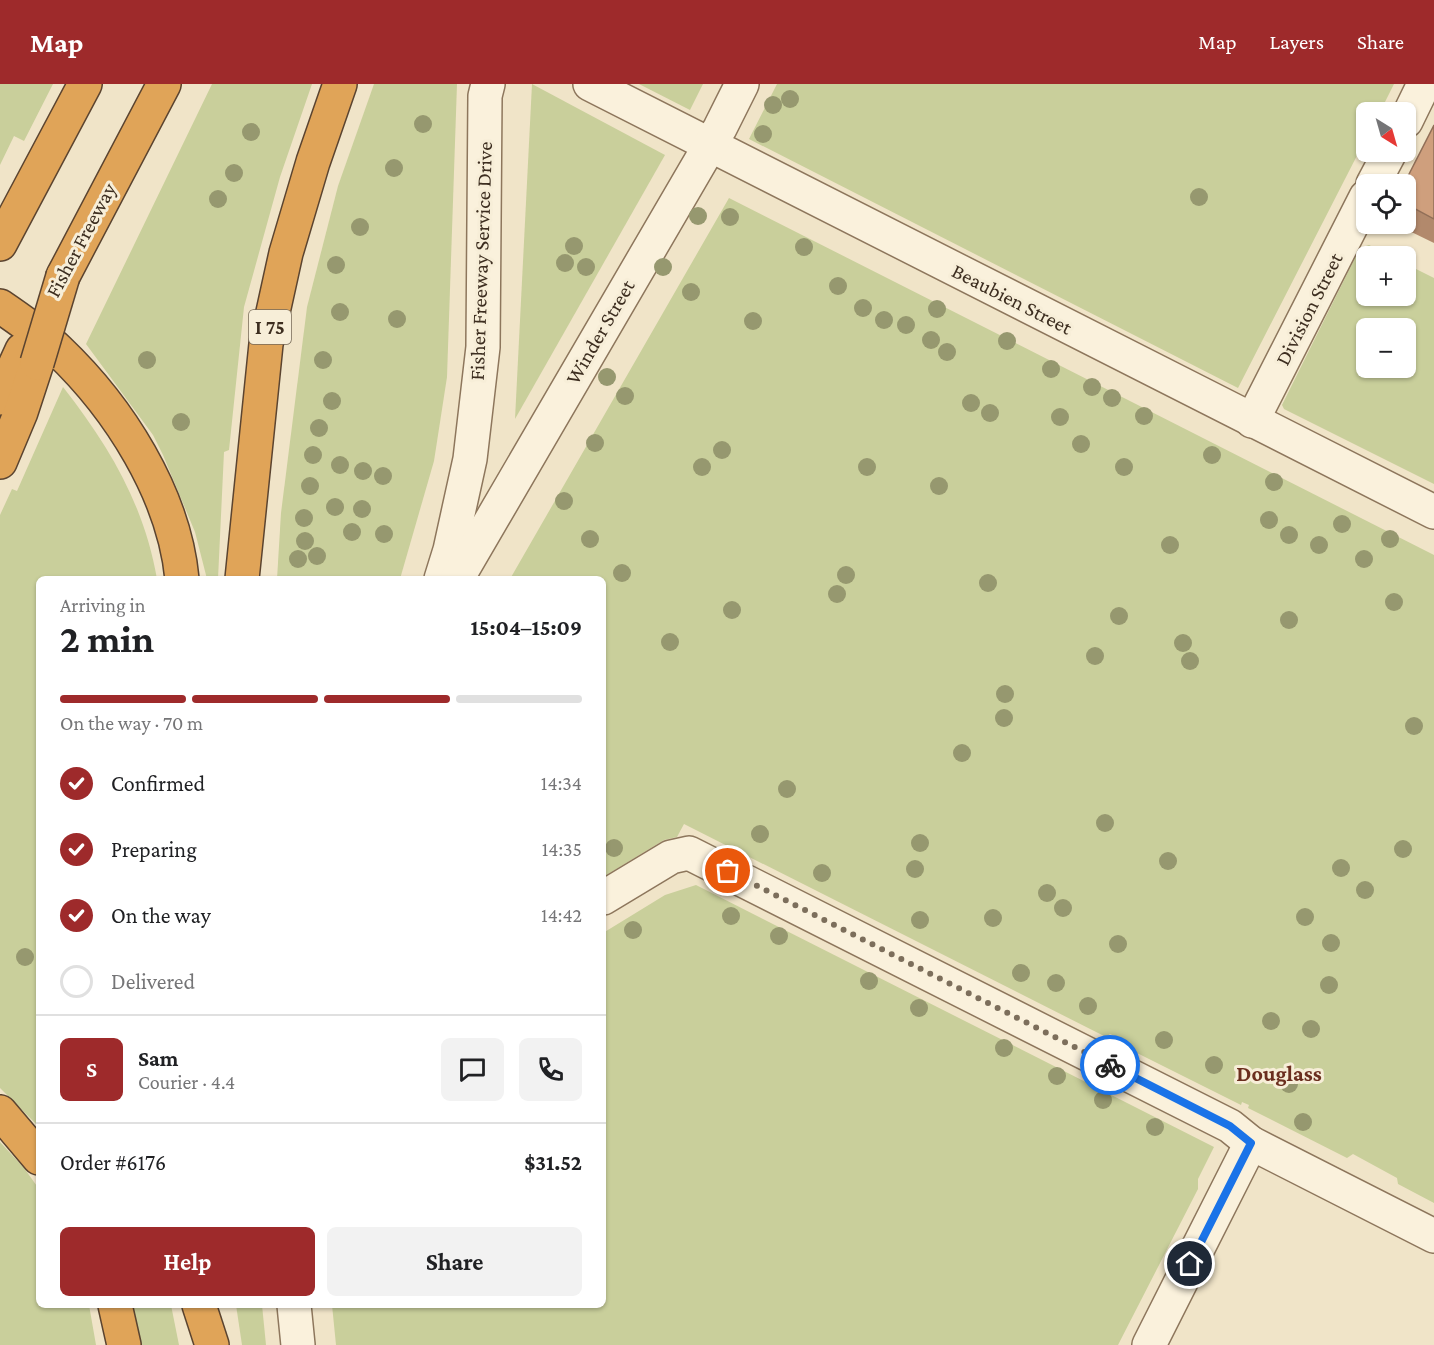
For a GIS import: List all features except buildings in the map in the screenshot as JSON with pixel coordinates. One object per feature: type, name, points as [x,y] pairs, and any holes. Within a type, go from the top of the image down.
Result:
[{"type":"highway","points":[[0,244],[85,84]]},
{"type":"highway","name":"Fisher Freeway","points":[[29,356],[63,276],[164,84]]},
{"type":"highway","name":"I 75","points":[[242,576],[266,344],[286,253],[313,162],[340,84]]},
{"type":"highway","points":[[0,306],[58,350],[95,390],[141,454],[168,516],[182,576]]},
{"type":"highway","points":[[0,398],[29,356]]},
{"type":"highway","points":[[0,462],[21,411],[29,356]]},
{"type":"highway","points":[[0,1112],[36,1154]]},
{"type":"highway","points":[[116,1308],[124,1345]]},
{"type":"street","name":"Fisher Freeway Service Drive","points":[[442,576],[470,459],[483,347],[485,96],[488,84]]},
{"type":"street","name":"Beaubien Street","points":[[590,84],[1434,512]]},
{"type":"street","name":"Winder Street","points":[[459,576],[709,145],[742,84]]},
{"type":"street","points":[[1415,102],[1424,84]]},
{"type":"street","name":"Division Street","points":[[1252,421],[1356,217]]},
{"type":"street","points":[[606,896],[671,857],[689,853],[1230,1126],[1251,1143],[1434,1236]]},
{"type":"street","points":[[1149,1345],[1251,1143]]},
{"type":"street","points":[[294,1308],[298,1345]]},
{"type":"green space","points":[[0,84],[53,84],[24,141],[14,136],[0,165]]},
{"type":"green space","points":[[212,84],[312,84],[280,177],[244,307],[229,450],[224,452],[218,576],[206,576],[195,532],[153,435],[86,344]]},
{"type":"green space","points":[[374,84],[457,84],[447,377],[434,461],[401,576],[277,576],[281,513],[307,307],[338,186]]},
{"type":"green space","points":[[532,84],[665,155],[515,419]]},
{"type":"green space","points":[[639,84],[703,84],[690,110]]},
{"type":"green space","points":[[777,84],[1394,84],[1385,102],[1356,102],[1356,158],[1238,388],[749,139]]},
{"type":"green space","points":[[729,198],[1434,555],[1434,1203],[1398,1184],[1397,1178],[1353,1154],[1347,1158],[1248,1108],[1249,1105],[1242,1102],[1241,1105],[1129,1049],[1130,1043],[1110,1034],[1106,1037],[684,824],[677,837],[664,840],[606,875],[606,576],[512,576]]},
{"type":"green space","points":[[1356,256],[1356,306],[1416,306],[1416,269],[1434,278],[1434,484],[1284,409],[1282,405]]},
{"type":"green space","points":[[63,387],[110,454],[134,501],[156,576],[36,576],[36,1124],[0,1088],[0,515],[12,489],[17,491]]},
{"type":"green space","points":[[696,885],[1214,1147],[1198,1179],[1198,1189],[1118,1345],[336,1345],[332,1308],[606,1308],[606,931],[665,895]]},
{"type":"green space","points":[[0,1142],[36,1185],[36,1308],[90,1308],[96,1345],[0,1345]]},
{"type":"green space","points":[[131,1308],[172,1308],[179,1345],[139,1345]]},
{"type":"green space","points":[[236,1308],[262,1308],[266,1345],[242,1345]]},
{"type":"way so far","points":[[728,871],[1110,1065]]},
{"type":"district","name":"Douglass","points":[[1279,1073]]},
{"type":"route","points":[[1110,1065],[1230,1126],[1251,1143],[1190,1264]]}]
